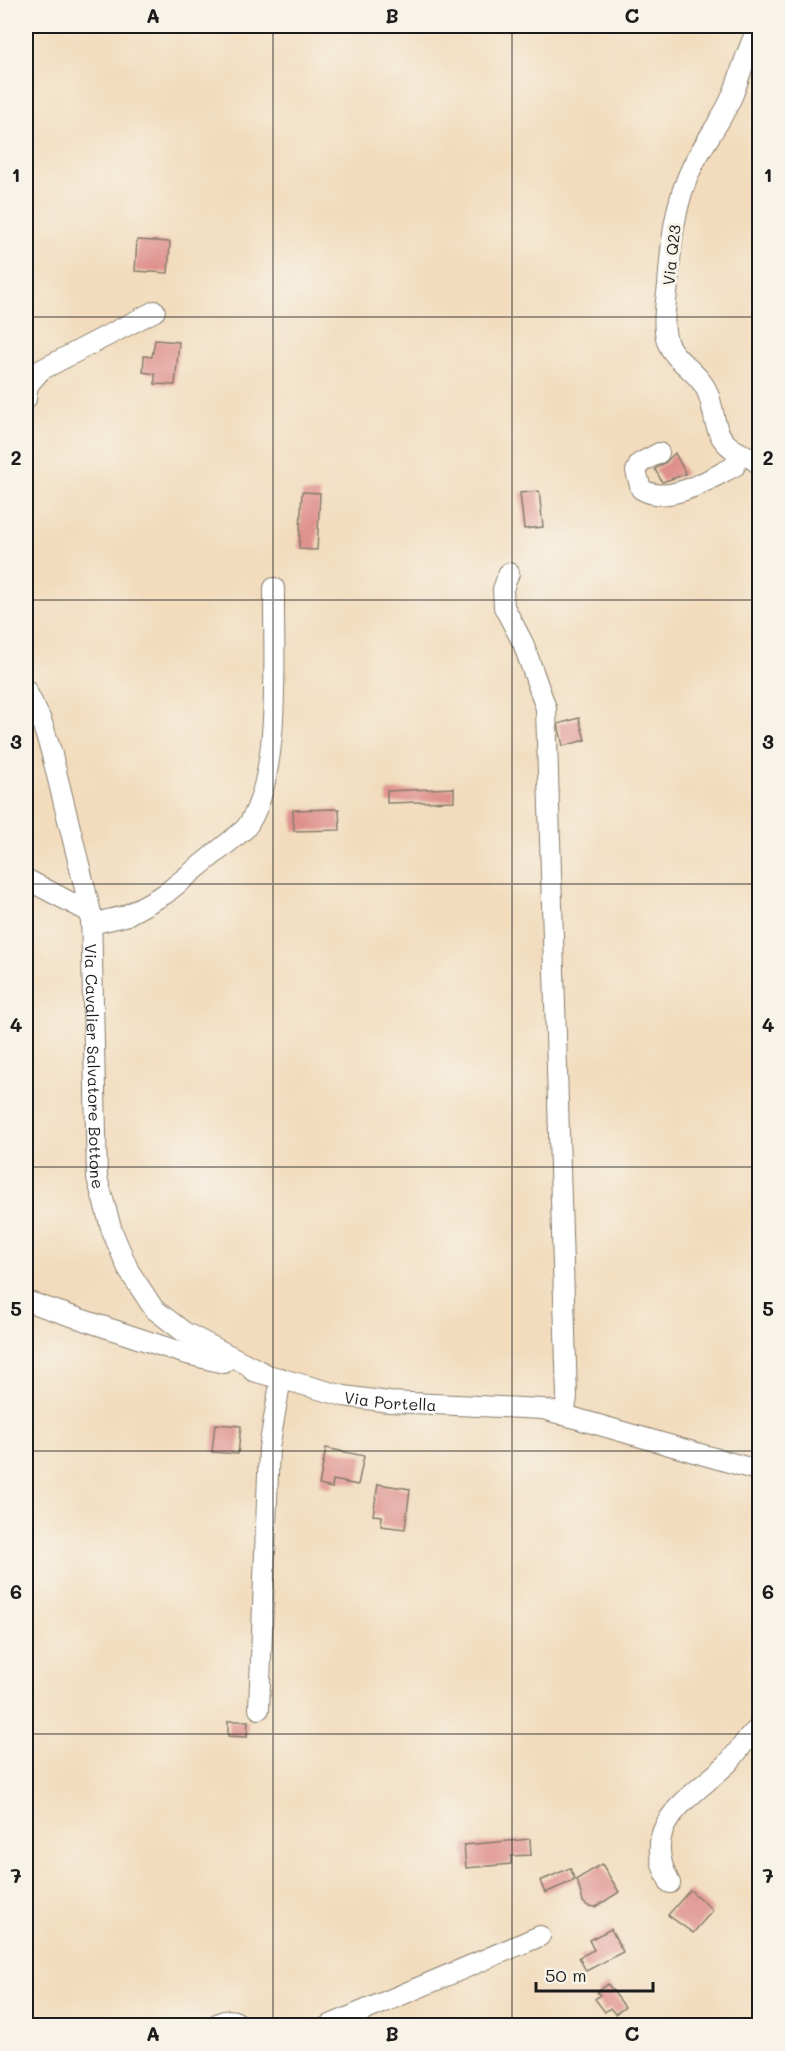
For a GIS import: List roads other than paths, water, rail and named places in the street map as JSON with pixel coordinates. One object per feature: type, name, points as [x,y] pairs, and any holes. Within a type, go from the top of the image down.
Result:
[{"type":"street","name":"Via Q23","points":[[759,26],[746,53],[729,104],[692,167],[680,197],[675,215],[665,318],[669,345],[708,391],[720,434],[725,443],[738,453],[753,457],[759,466]]},
{"type":"street","points":[[26,399],[28,385],[41,370],[155,311]]},
{"type":"street","points":[[659,453],[640,463],[636,471],[641,489],[651,495],[662,495],[696,485],[735,466],[738,453]]},
{"type":"street","points":[[508,573],[503,589],[504,607],[523,643],[546,708],[567,1397],[564,1415]]},
{"type":"street","points":[[26,879],[91,919],[125,916],[165,894],[245,829],[254,818],[265,790],[272,743],[274,588]]},
{"type":"street","name":"Via Cavalier Salvatore Bottone","points":[[26,690],[41,720],[51,751],[91,919],[97,1178],[120,1252],[140,1291],[154,1309],[184,1332],[272,1376]]},
{"type":"street","name":"Via Portella","points":[[26,1301],[183,1353],[344,1396],[389,1402],[543,1409],[759,1471]]},
{"type":"street","points":[[139,1338],[154,1309]]},
{"type":"street","points":[[259,1709],[272,1376]]},
{"type":"street","points":[[670,1883],[658,1854],[659,1838],[664,1823],[729,1762],[759,1727]]},
{"type":"street","points":[[328,2025],[540,1936]]},
{"type":"street","points":[[214,2025],[227,2020],[238,2022],[241,2025]]}]
